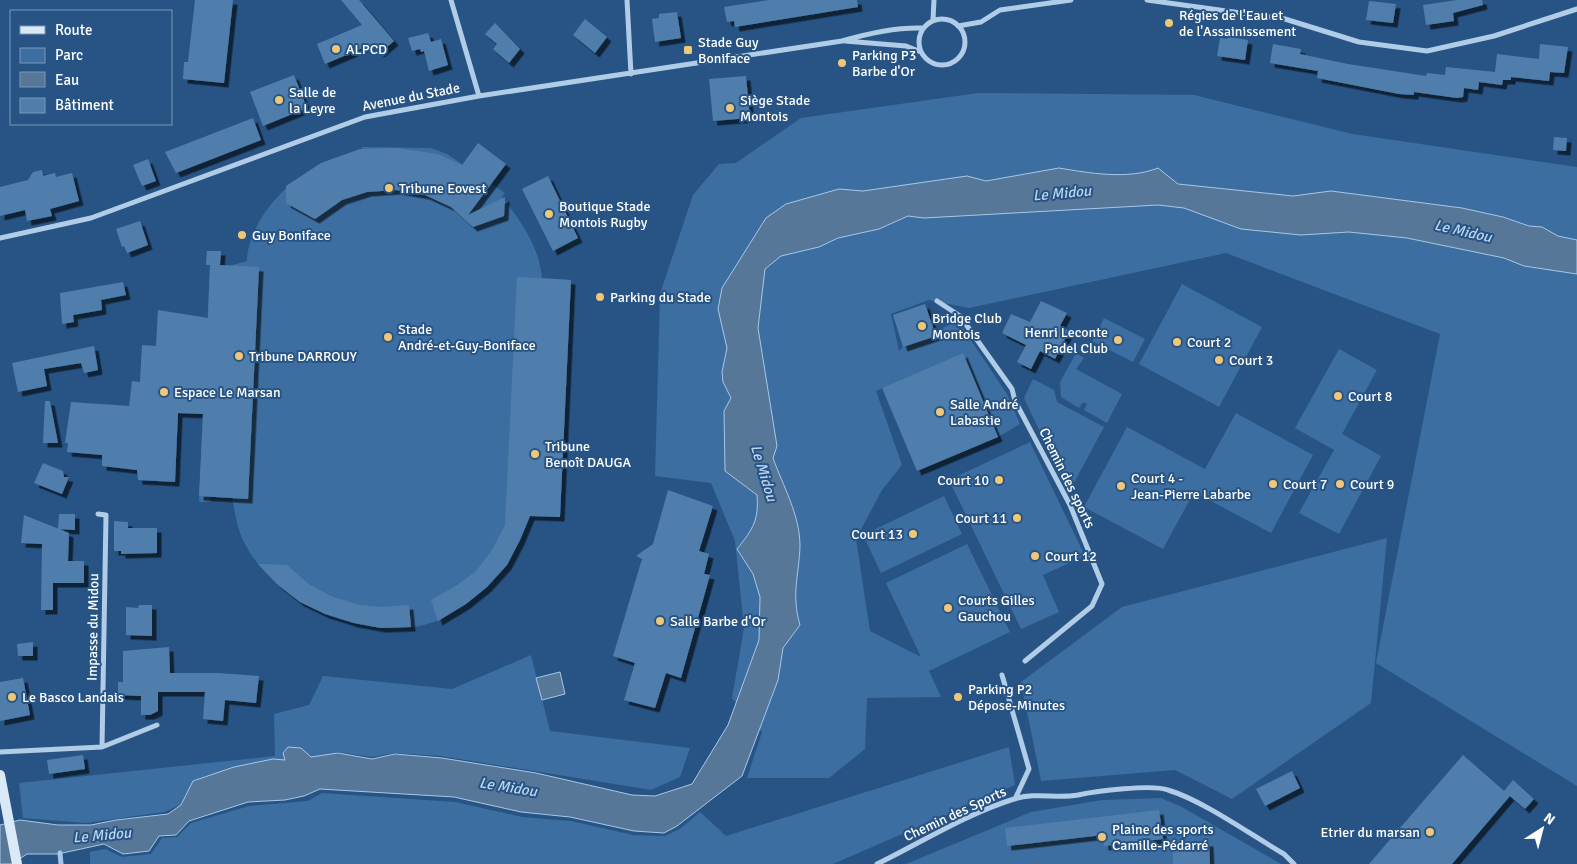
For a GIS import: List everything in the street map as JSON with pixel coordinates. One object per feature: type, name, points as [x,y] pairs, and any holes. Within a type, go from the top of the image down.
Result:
[{"type":"main road","points":[[0,775],[17,864]]},
{"type":"street","points":[[451,0],[479,96]]},
{"type":"street","points":[[627,0],[631,74]]},
{"type":"street","points":[[933,20],[934,0]]},
{"type":"street","points":[[958,26],[980,22],[1000,10],[1071,0]]},
{"type":"street","points":[[1147,0],[1285,19],[1359,42],[1427,51],[1494,36],[1577,9]]},
{"type":"street","points":[[947,19],[958,26],[964,34],[965,42],[964,49],[955,61],[939,65],[926,59],[921,52],[919,40],[923,28],[933,20],[947,19]]},
{"type":"street","name":"Avenue du Stade","points":[[0,238],[91,218],[365,117],[479,96],[842,41],[904,27],[923,28]]},
{"type":"street","name":"Avenue du Stade","points":[[842,41],[906,46],[921,52]]},
{"type":"street","name":"Chemin des sports","points":[[937,301],[960,316],[1012,389],[1016,401],[1070,505],[1102,584],[1092,606],[1024,661]]},
{"type":"street","name":"Impasse du Midou","points":[[98,514],[106,515],[102,747]]},
{"type":"street","points":[[1002,675],[1029,769],[1015,799]]},
{"type":"street","points":[[0,752],[102,747],[156,725]]},
{"type":"street","name":"Chemin des Sports","points":[[877,864],[960,822],[1015,799],[1041,794],[1060,798],[1103,790],[1166,789],[1192,800],[1284,854],[1294,864]]},
{"type":"green space","points":[[978,93],[1194,95],[1353,134],[1577,167],[1577,786],[1376,663],[1440,334],[1226,253],[969,308],[929,300],[891,314],[899,351],[903,347],[936,336],[936,331],[958,321],[1007,394],[1020,424],[998,437],[961,354],[876,391],[902,465],[882,490],[856,539],[870,631],[921,657],[886,583],[967,544],[1010,632],[929,671],[941,697],[867,698],[865,749],[829,778],[747,778],[762,732],[732,698],[744,628],[735,541],[711,483],[655,476],[660,294],[693,195],[719,164],[736,163],[801,118]]},
{"type":"green space","name":"Stade André-et-Guy-Boniface","points":[[362,147],[431,148],[447,154],[505,193],[502,197],[516,215],[533,245],[542,278],[571,280],[560,517],[530,516],[510,557],[482,591],[440,620],[410,627],[382,628],[354,624],[327,615],[301,602],[278,585],[259,565],[244,542],[236,520],[232,498],[211,497],[210,502],[199,502],[210,265],[206,265],[207,251],[221,251],[220,265],[229,266],[247,261],[248,250],[257,226],[280,194],[305,175],[362,157]]},
{"type":"green space","points":[[1182,284],[1262,327],[1219,407],[1139,364]]},
{"type":"green space","name":"Henri Leconte Padel Club","points":[[1104,318],[1145,339],[1133,362],[1092,341]]},
{"type":"green space","points":[[1339,349],[1377,370],[1342,434],[1381,456],[1339,534],[1299,513],[1334,450],[1295,428]]},
{"type":"green space","name":"Henri Leconte Padel Club","points":[[1076,353],[1084,358],[1076,369],[1122,394],[1107,423],[1084,410],[1087,404],[1083,402],[1079,408],[1061,397],[1060,382]]},
{"type":"green space","points":[[1033,379],[1054,390],[1057,402],[1104,427],[1075,481],[1070,486],[1065,485],[1024,398]]},
{"type":"green space","points":[[1236,413],[1313,455],[1271,533],[1194,492],[1163,549],[1084,507],[1127,427],[1205,469]]},
{"type":"green space","points":[[1030,442],[1085,556],[1043,575],[1059,612],[1021,629],[949,480]]},
{"type":"green space","name":"Court 13","points":[[944,496],[962,534],[881,573],[863,535]]},
{"type":"green space","points":[[1387,538],[1371,703],[1232,799],[1175,770],[1041,781],[1021,682],[1122,607]]},
{"type":"green space","points":[[531,655],[550,731],[690,748],[680,777],[651,790],[441,756],[395,753],[372,757],[337,752],[326,762],[239,781],[164,812],[86,823],[23,818],[19,783],[275,756],[274,714],[309,705],[323,676],[452,689]]},
{"type":"green space","points":[[1009,747],[1015,785],[833,864],[90,864],[90,852],[105,849],[122,857],[151,854],[162,838],[177,837],[191,823],[249,806],[308,801],[322,793],[455,802],[522,817],[571,821],[633,835],[665,836],[680,829],[700,812],[726,836]]},
{"type":"green space","name":"Plaine des sports Camille-Pédarré","points":[[1161,798],[1182,807],[1281,864],[906,864],[1031,812],[1102,800]]},
{"type":"water","name":"Le Midou","points":[[1059,168],[1121,175],[1146,172],[1158,168],[1178,184],[1293,196],[1331,191],[1462,208],[1503,217],[1529,226],[1542,227],[1558,236],[1577,240],[1577,274],[1524,266],[1504,258],[1407,238],[1349,232],[1301,235],[1241,229],[1184,208],[1158,205],[924,218],[908,216],[879,229],[838,238],[819,247],[781,256],[765,269],[758,328],[777,446],[773,458],[794,512],[799,534],[800,546],[796,604],[800,625],[783,648],[778,680],[742,776],[677,826],[664,833],[634,831],[570,817],[521,812],[454,797],[320,789],[304,796],[285,800],[248,802],[189,821],[176,835],[159,836],[149,851],[123,854],[104,844],[58,854],[27,854],[12,864],[0,864],[0,825],[20,820],[58,825],[91,825],[168,814],[181,805],[193,781],[234,767],[273,759],[285,760],[283,753],[288,747],[301,748],[311,757],[338,753],[372,759],[395,754],[442,758],[536,773],[632,795],[655,796],[692,784],[728,725],[759,640],[760,597],[753,574],[737,549],[754,524],[757,511],[757,495],[725,471],[724,411],[731,398],[723,382],[722,372],[727,348],[718,309],[722,288],[766,218],[786,204],[839,189],[863,191],[967,176],[986,181]]},
{"type":"water","points":[[560,672],[565,694],[542,700],[536,678]]},
{"type":"building","points":[[195,0],[233,0],[224,83],[183,79],[184,62],[188,62]]},
{"type":"building","points":[[341,0],[359,0],[394,41],[380,53],[372,44],[325,64],[317,44],[362,25]]},
{"type":"building","points":[[769,0],[857,0],[858,7],[735,27],[734,21],[727,22],[724,7]]},
{"type":"building","points":[[1457,0],[1482,0],[1483,5],[1453,13],[1454,21],[1426,25],[1423,5]]},
{"type":"building","points":[[1369,1],[1396,4],[1393,23],[1366,20]]},
{"type":"building","points":[[677,12],[681,38],[655,42],[652,19],[659,18],[659,14]]},
{"type":"building","points":[[585,19],[607,37],[595,53],[573,35]]},
{"type":"building","points":[[495,23],[520,49],[509,63],[493,49],[497,44],[485,34]]},
{"type":"building","points":[[428,33],[431,42],[441,39],[448,65],[429,71],[424,51],[421,52],[420,49],[412,51],[408,38]]},
{"type":"building","points":[[1228,37],[1248,40],[1245,60],[1217,56],[1220,38],[1227,39]]},
{"type":"building","points":[[1273,44],[1301,49],[1300,54],[1348,64],[1426,76],[1427,73],[1445,75],[1446,67],[1495,72],[1497,54],[1539,59],[1540,44],[1568,47],[1564,73],[1550,72],[1549,81],[1511,77],[1511,80],[1503,80],[1502,85],[1479,82],[1478,90],[1464,88],[1463,97],[1457,98],[1414,92],[1414,95],[1399,94],[1317,78],[1318,71],[1270,63]]},
{"type":"building","name":"Salle de la Leyre","points":[[294,75],[307,108],[263,126],[250,92]]},
{"type":"building","name":"Siège Stade Montois","points":[[746,76],[750,118],[713,121],[709,79]]},
{"type":"building","points":[[253,118],[261,140],[176,173],[165,152]]},
{"type":"building","points":[[1554,137],[1567,138],[1566,151],[1553,150]]},
{"type":"building","name":"Tribune Eovest","points":[[478,143],[506,164],[468,215],[505,197],[504,216],[473,227],[451,207],[425,195],[396,190],[367,192],[342,200],[315,219],[286,203],[286,186],[321,163],[360,149],[396,148],[438,154],[462,165]]},
{"type":"building","points":[[148,159],[156,181],[142,186],[133,165]]},
{"type":"building","points":[[42,170],[43,176],[55,173],[56,177],[72,173],[79,201],[50,209],[52,216],[27,221],[25,210],[0,216],[0,187],[28,180],[33,172]]},
{"type":"building","points":[[548,176],[578,238],[553,251],[522,189]]},
{"type":"building","points":[[140,221],[148,245],[127,253],[124,246],[122,247],[116,229]]},
{"type":"building","points":[[207,251],[221,251],[220,265],[259,267],[248,499],[199,496],[203,414],[178,413],[175,482],[138,480],[137,470],[102,466],[102,455],[67,452],[68,443],[65,443],[71,402],[129,406],[132,381],[140,382],[142,345],[156,346],[158,310],[208,318],[210,265],[206,265]]},
{"type":"building","name":"Tribune Benoît DAUGA","points":[[517,277],[571,280],[560,517],[530,516],[507,565],[487,587],[466,604],[438,621],[431,600],[456,586],[476,571],[492,550],[505,525]]},
{"type":"building","points":[[123,282],[126,295],[101,300],[102,310],[73,315],[74,322],[62,324],[60,293]]},
{"type":"building","points":[[1041,301],[1067,313],[1060,326],[1069,331],[1055,359],[1040,351],[1031,369],[1017,362],[1026,345],[1002,333],[1011,314],[1030,322]]},
{"type":"building","points":[[925,304],[936,336],[903,347],[893,315]]},
{"type":"building","points":[[94,346],[98,370],[84,373],[81,363],[44,369],[47,386],[18,392],[12,363]]},
{"type":"building","name":"Salle André Labastie","points":[[963,353],[998,437],[917,471],[882,388]]},
{"type":"building","points":[[45,401],[50,401],[58,443],[43,443]]},
{"type":"building","points":[[43,463],[63,471],[64,477],[69,477],[62,494],[34,483]]},
{"type":"building","name":"Salle Barbe d'Or","points":[[668,490],[713,506],[699,551],[709,554],[704,574],[710,575],[681,678],[666,673],[655,708],[624,700],[635,663],[613,656],[642,559],[636,556],[653,544]]},
{"type":"building","points":[[59,514],[75,514],[75,530],[58,529]]},
{"type":"building","points":[[24,515],[69,533],[68,561],[84,561],[84,583],[53,583],[53,610],[41,610],[42,544],[21,543]]},
{"type":"building","points":[[114,521],[128,522],[128,528],[157,528],[157,553],[121,554],[121,551],[114,551]]},
{"type":"building","points":[[258,564],[287,565],[310,585],[333,597],[360,605],[382,607],[409,605],[411,627],[381,628],[354,623],[325,614],[300,602],[278,585]]},
{"type":"building","points":[[139,605],[152,605],[152,636],[126,635],[126,607],[138,608]]},
{"type":"building","points":[[33,642],[33,656],[18,656],[17,644]]},
{"type":"building","points":[[169,647],[170,673],[218,673],[259,676],[256,703],[225,700],[223,721],[203,719],[205,692],[158,692],[158,711],[150,715],[141,715],[141,696],[118,695],[118,682],[123,682],[123,651]]},
{"type":"building","points":[[23,678],[30,715],[0,721],[0,682]]},
{"type":"building","points":[[83,755],[85,769],[49,774],[47,760]]},
{"type":"building","name":"Etrier du marsan","points":[[1463,755],[1510,796],[1452,864],[1369,864]]},
{"type":"building","points":[[1292,771],[1300,788],[1265,806],[1256,789]]},
{"type":"building","points":[[1513,780],[1534,799],[1525,809],[1504,791]]},
{"type":"building","points":[[1159,810],[1163,839],[1104,846],[1103,835],[1007,846],[1005,828]]},
{"type":"building","points":[[1173,842],[1209,842],[1210,864],[1173,864]]},
{"type":"waterway","points":[[60,853],[61,864]]},
{"type":"place","name":"Régies de l'Eau et de l'Assainissement","points":[[1169,23]]},
{"type":"place","name":"ALPCD","points":[[336,49]]},
{"type":"place","name":"Stade Guy Boniface","points":[[688,50]]},
{"type":"place","name":"Parking P3 Barbe d'Or","points":[[842,63]]},
{"type":"place","name":"Salle de la Leyre","points":[[279,100]]},
{"type":"place","name":"Siège Stade Montois","points":[[730,108]]},
{"type":"place","name":"Tribune Eovest","points":[[389,188]]},
{"type":"place","name":"Boutique Stade Montois Rugby","points":[[549,214]]},
{"type":"place","name":"Guy Boniface","points":[[242,235]]},
{"type":"place","name":"Parking du Stade","points":[[600,297]]},
{"type":"place","name":"Bridge Club Montois","points":[[922,326]]},
{"type":"place","name":"Stade André-et-Guy-Boniface","points":[[388,337]]},
{"type":"place","name":"Henri Leconte Padel Club","points":[[1118,340]]},
{"type":"place","name":"Court 2","points":[[1177,342]]},
{"type":"place","name":"Tribune DARROUY","points":[[239,356]]},
{"type":"place","name":"Court 3","points":[[1219,360]]},
{"type":"place","name":"Espace Le Marsan","points":[[164,392]]},
{"type":"place","name":"Court 8","points":[[1338,396]]},
{"type":"place","name":"Salle André Labastie","points":[[940,412]]},
{"type":"place","name":"Tribune Benoît DAUGA","points":[[535,454]]},
{"type":"place","name":"Court 10","points":[[999,480]]},
{"type":"place","name":"Court 7","points":[[1273,484]]},
{"type":"place","name":"Court 9","points":[[1340,484]]},
{"type":"place","name":"Court 4 - Jean-Pierre Labarbe","points":[[1121,486]]},
{"type":"place","name":"Court 11","points":[[1017,518]]},
{"type":"place","name":"Court 13","points":[[913,534]]},
{"type":"place","name":"Court 12","points":[[1035,556]]},
{"type":"place","name":"Courts Gilles Gauchou","points":[[948,608]]},
{"type":"place","name":"Salle Barbe d'Or","points":[[660,621]]},
{"type":"place","name":"Le Basco Landais","points":[[12,697]]},
{"type":"place","name":"Parking P2 Dépose-Minutes","points":[[958,697]]},
{"type":"place","name":"Etrier du marsan","points":[[1430,832]]},
{"type":"place","name":"Plaine des sports Camille-Pédarré","points":[[1102,837]]}]
